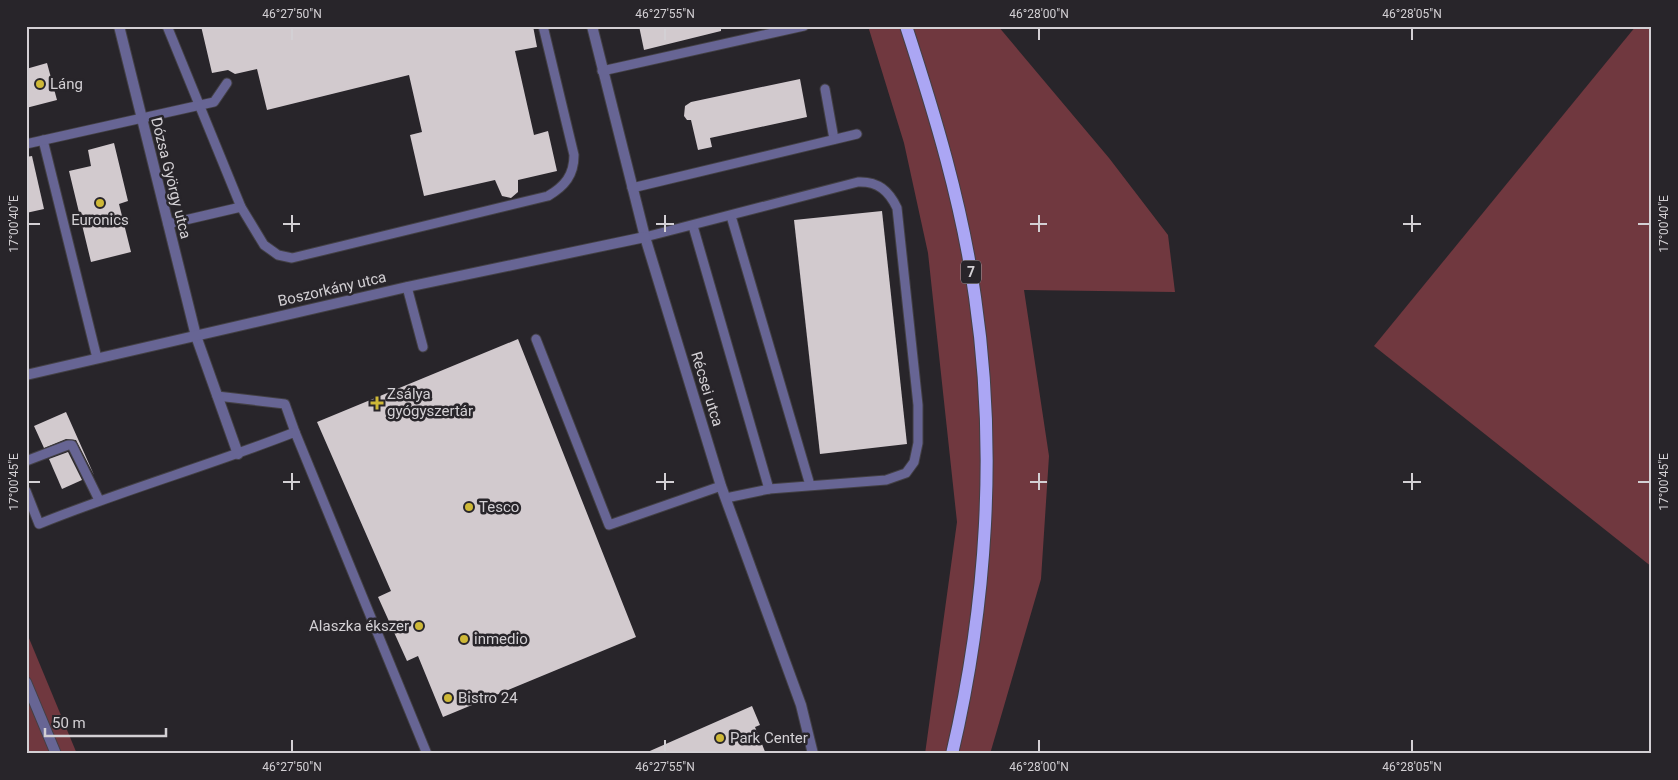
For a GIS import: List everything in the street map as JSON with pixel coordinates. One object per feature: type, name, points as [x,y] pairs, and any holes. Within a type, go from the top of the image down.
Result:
[{"type":"main road","name":"7","points":[[906,26],[931,103],[965,240],[981,345],[985,397],[984,517],[980,601],[965,699],[952,754]]},
{"type":"street","name":"Dózsa György utca","points":[[119,26],[196,336],[238,454]]},
{"type":"street","name":"Récsei utca","points":[[592,26],[645,237],[721,486],[801,705],[813,754]]},
{"type":"street","name":"Boszorkány utca","points":[[26,375],[407,287],[645,237]]},
{"type":"street","points":[[26,682],[56,754]]},
{"type":"lane","points":[[167,26],[241,207],[264,245],[278,255],[292,258],[548,196],[569,179],[574,164],[574,155],[542,26]]},
{"type":"lane","points":[[602,71],[804,26]]},
{"type":"lane","points":[[26,144],[200,107],[214,102],[227,83]]},
{"type":"lane","points":[[825,89],[834,139]]},
{"type":"lane","points":[[632,188],[857,134]]},
{"type":"lane","points":[[44,140],[97,358]]},
{"type":"lane","points":[[645,237],[864,182],[882,187],[888,192],[897,208],[918,405],[918,443],[914,462],[906,473],[886,480],[810,485],[726,498]]},
{"type":"lane","points":[[168,224],[241,207]]},
{"type":"lane","points":[[731,216],[810,485]]},
{"type":"lane","points":[[693,226],[770,490]]},
{"type":"lane","points":[[407,287],[423,347]]},
{"type":"lane","points":[[536,339],[609,525],[721,486]]},
{"type":"lane","points":[[217,396],[285,404],[427,754]]},
{"type":"lane","points":[[26,491],[40,524],[99,500],[238,454],[295,432]]},
{"type":"lane","points":[[26,461],[68,444],[72,445],[99,500]]},
{"type":"shaded area","points":[[868,26],[998,26],[1109,158],[1168,235],[1175,292],[1024,290],[1049,456],[1041,579],[990,754],[925,754],[957,522],[928,253],[904,143]]},
{"type":"shaded area","points":[[1636,26],[1652,26],[1652,567],[1374,346]]},
{"type":"shaded area","points":[[26,631],[77,754],[30,754],[26,745]]},
{"type":"building","points":[[201,26],[533,26],[537,47],[515,51],[534,135],[548,131],[557,171],[518,180],[518,192],[511,198],[502,196],[495,180],[424,196],[410,135],[422,132],[409,75],[267,110],[257,69],[235,74],[228,70],[212,73]]},
{"type":"building","points":[[639,26],[721,26],[721,31],[644,50]]},
{"type":"building","name":"Láng","points":[[47,63],[57,100],[26,108],[26,69]]},
{"type":"building","points":[[800,79],[807,117],[710,138],[712,147],[698,150],[691,120],[687,120],[684,116],[685,106],[691,102]]},
{"type":"building","name":"Euronics","points":[[114,143],[128,201],[119,204],[131,252],[91,262],[69,171],[91,166],[88,150]]},
{"type":"building","points":[[32,156],[44,209],[26,213],[26,157]]},
{"type":"building","points":[[882,211],[907,444],[820,454],[794,220]]},
{"type":"building","name":"Tesco","points":[[518,339],[636,637],[443,717],[418,656],[407,661],[378,597],[391,591],[317,422]]},
{"type":"building","points":[[66,412],[94,475],[76,440],[66,439],[44,448],[34,426]]},
{"type":"building","points":[[68,452],[82,480],[62,489],[49,459]]},
{"type":"building","name":"Park Center","points":[[752,706],[760,725],[755,727],[766,754],[643,754]]},
{"type":"place","name":"Láng","points":[[40,84]]},
{"type":"place","name":"Euronics","points":[[100,203]]},
{"type":"place","name":"Zsálya gyógyszertár","points":[[377,403]]},
{"type":"place","name":"Tesco","points":[[469,507]]},
{"type":"place","name":"Alaszka ékszer","points":[[419,626]]},
{"type":"place","name":"inmedio","points":[[464,639]]},
{"type":"place","name":"Bistro 24","points":[[448,698]]},
{"type":"place","name":"Park Center","points":[[720,738]]}]
